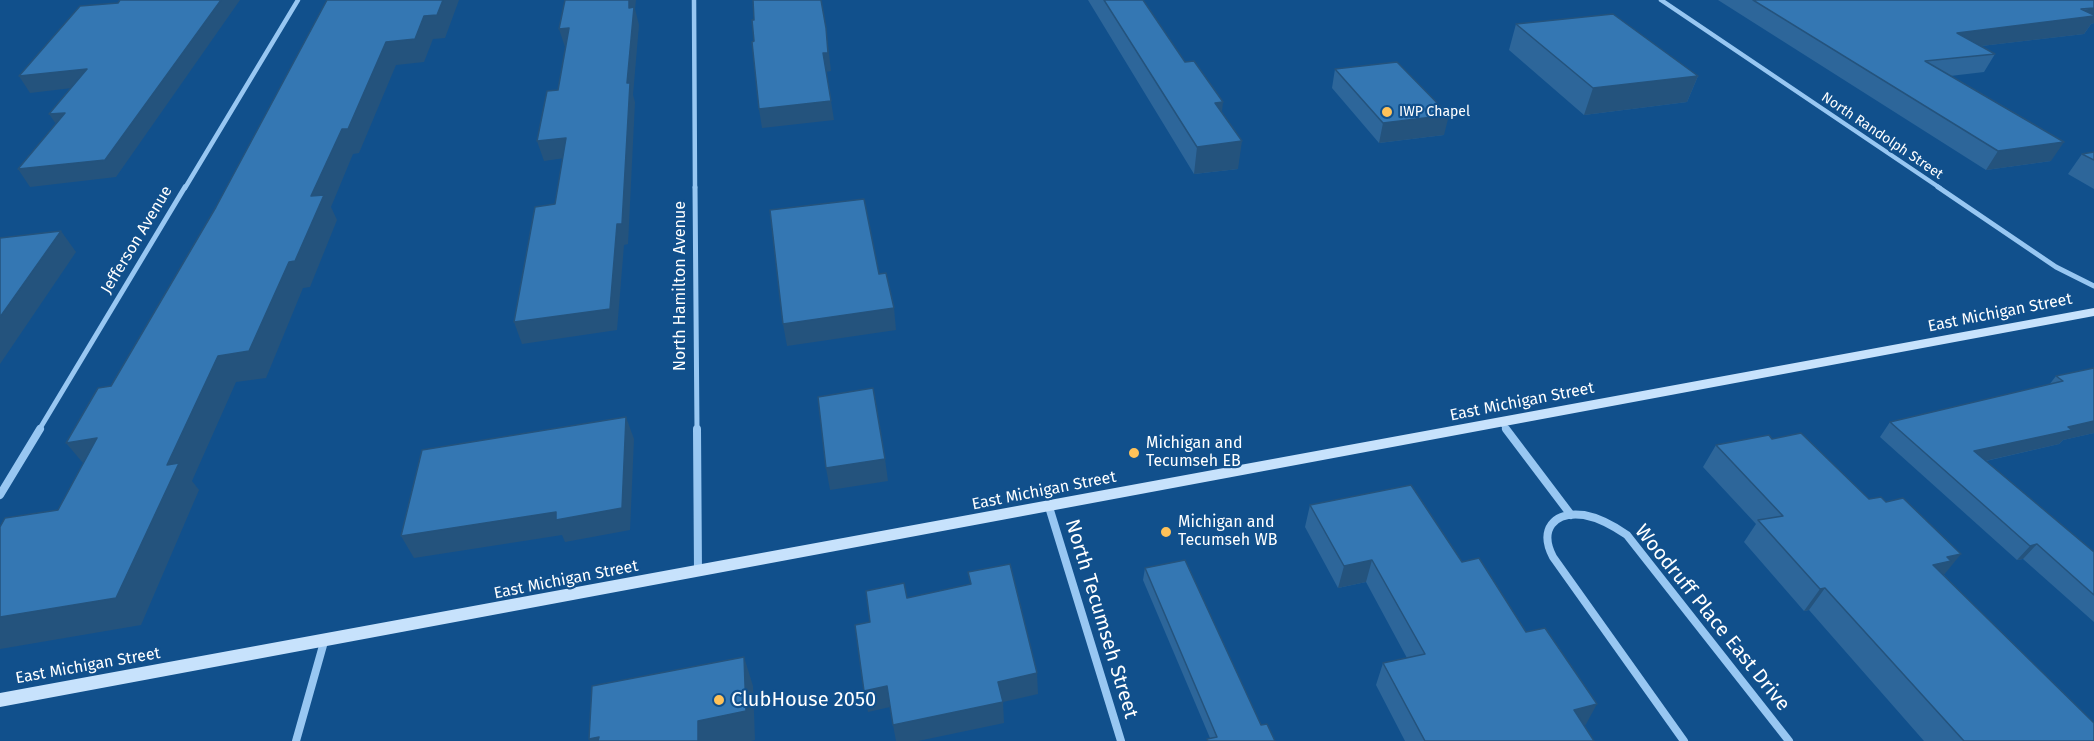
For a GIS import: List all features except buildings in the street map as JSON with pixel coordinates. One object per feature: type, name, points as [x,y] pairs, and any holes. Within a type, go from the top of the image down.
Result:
[{"type":"main road","name":"East Michigan Street","points":[[0,700],[2094,312]]},
{"type":"street","name":"Jefferson Avenue","points":[[0,495],[298,0]]},
{"type":"street","name":"North Hamilton Avenue","points":[[694,0],[698,572]]},
{"type":"street","name":"North Randolph Street","points":[[1661,0],[2056,267],[2094,286]]},
{"type":"street","points":[[1501,422],[1571,515],[1558,518],[1546,533],[1546,543],[1553,557],[1684,741]]},
{"type":"street","name":"North Tecumseh Street","points":[[1049,507],[1121,741]]},
{"type":"street","name":"Woodruff Place East Drive","points":[[1571,515],[1595,517],[1613,524],[1627,535],[1789,741]]},
{"type":"street","points":[[296,741],[324,641]]},
{"type":"place","name":"IWP Chapel","points":[[1387,112]]},
{"type":"place","name":"Michigan and Tecumseh EB","points":[[1134,453]]},
{"type":"place","name":"Michigan and Tecumseh WB","points":[[1166,532]]},
{"type":"place","name":"ClubHouse 2050","points":[[719,700]]}]
